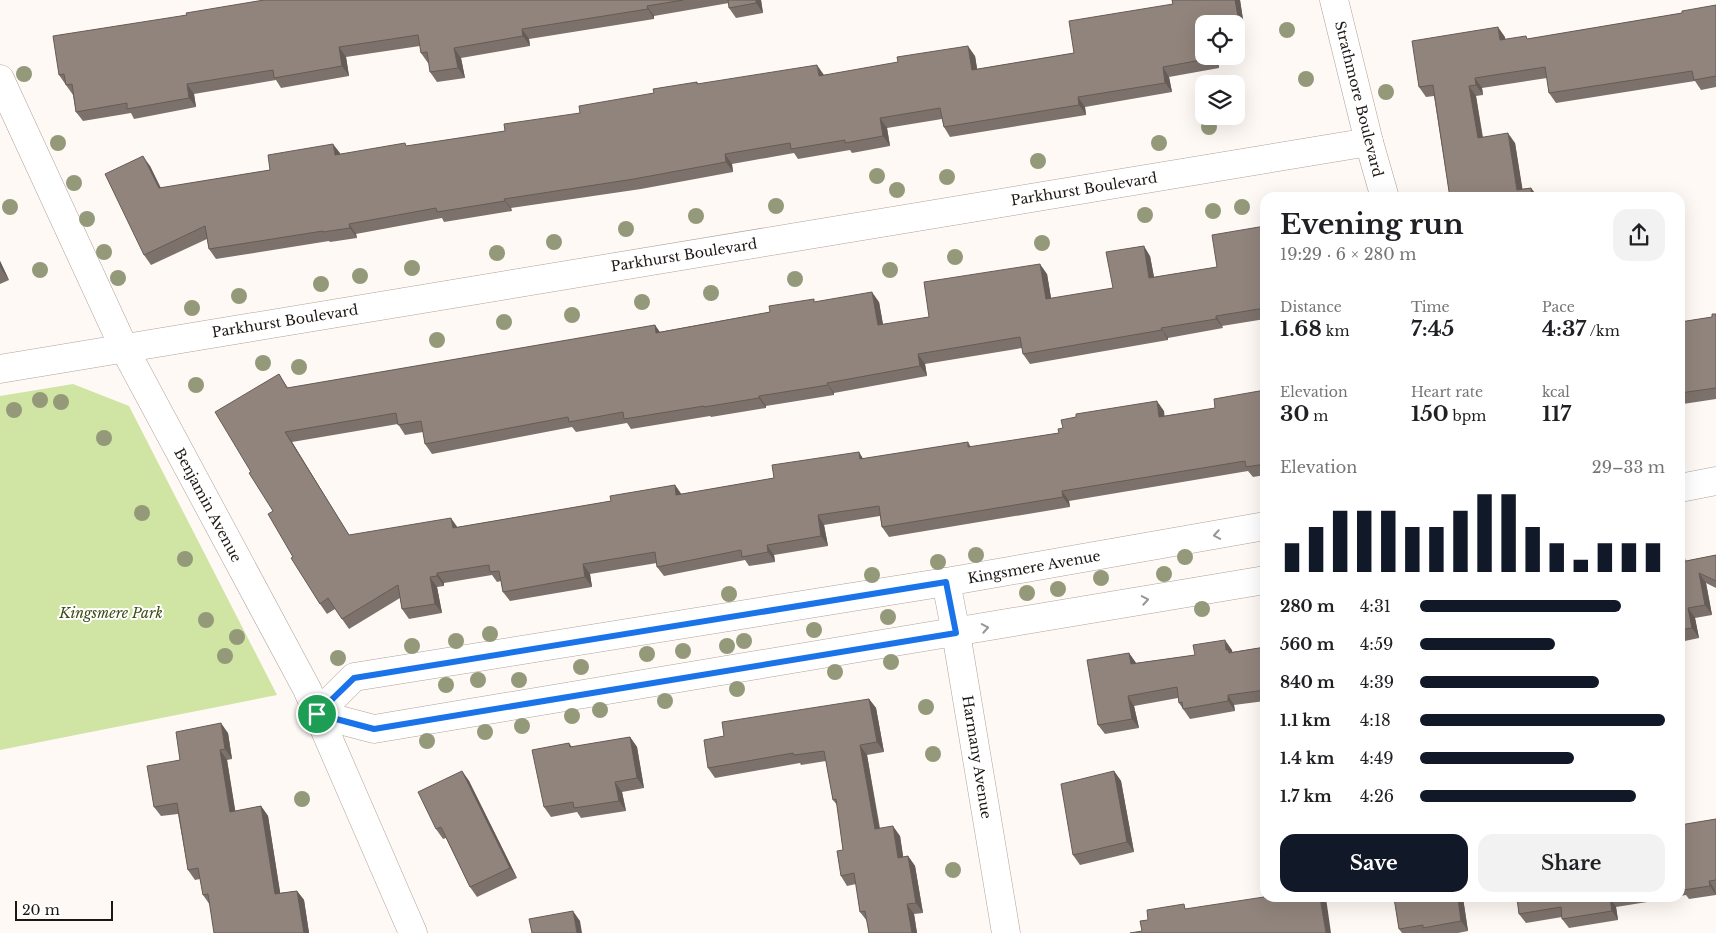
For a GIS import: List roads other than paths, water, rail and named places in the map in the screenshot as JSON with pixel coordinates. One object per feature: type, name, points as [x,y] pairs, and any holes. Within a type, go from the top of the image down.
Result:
[{"type":"street","name":"Strathmore Boulevard","points":[[1334,0],[1383,192]]},
{"type":"street","name":"Benjamin Avenue","points":[[0,79],[124,348],[307,689],[413,933]]},
{"type":"street","name":"Parkhurst Boulevard","points":[[0,369],[1369,142]]},
{"type":"street","points":[[1685,487],[1716,481]]},
{"type":"street","name":"Kingsmere Avenue","points":[[317,714],[354,678],[946,582],[1260,527]]},
{"type":"street","points":[[317,714],[374,729],[1260,581]]},
{"type":"street","name":"Harmany Avenue","points":[[946,582],[1006,933]]},
{"type":"park label","name":"Kingsmere Park","points":[[111,613]]}]
